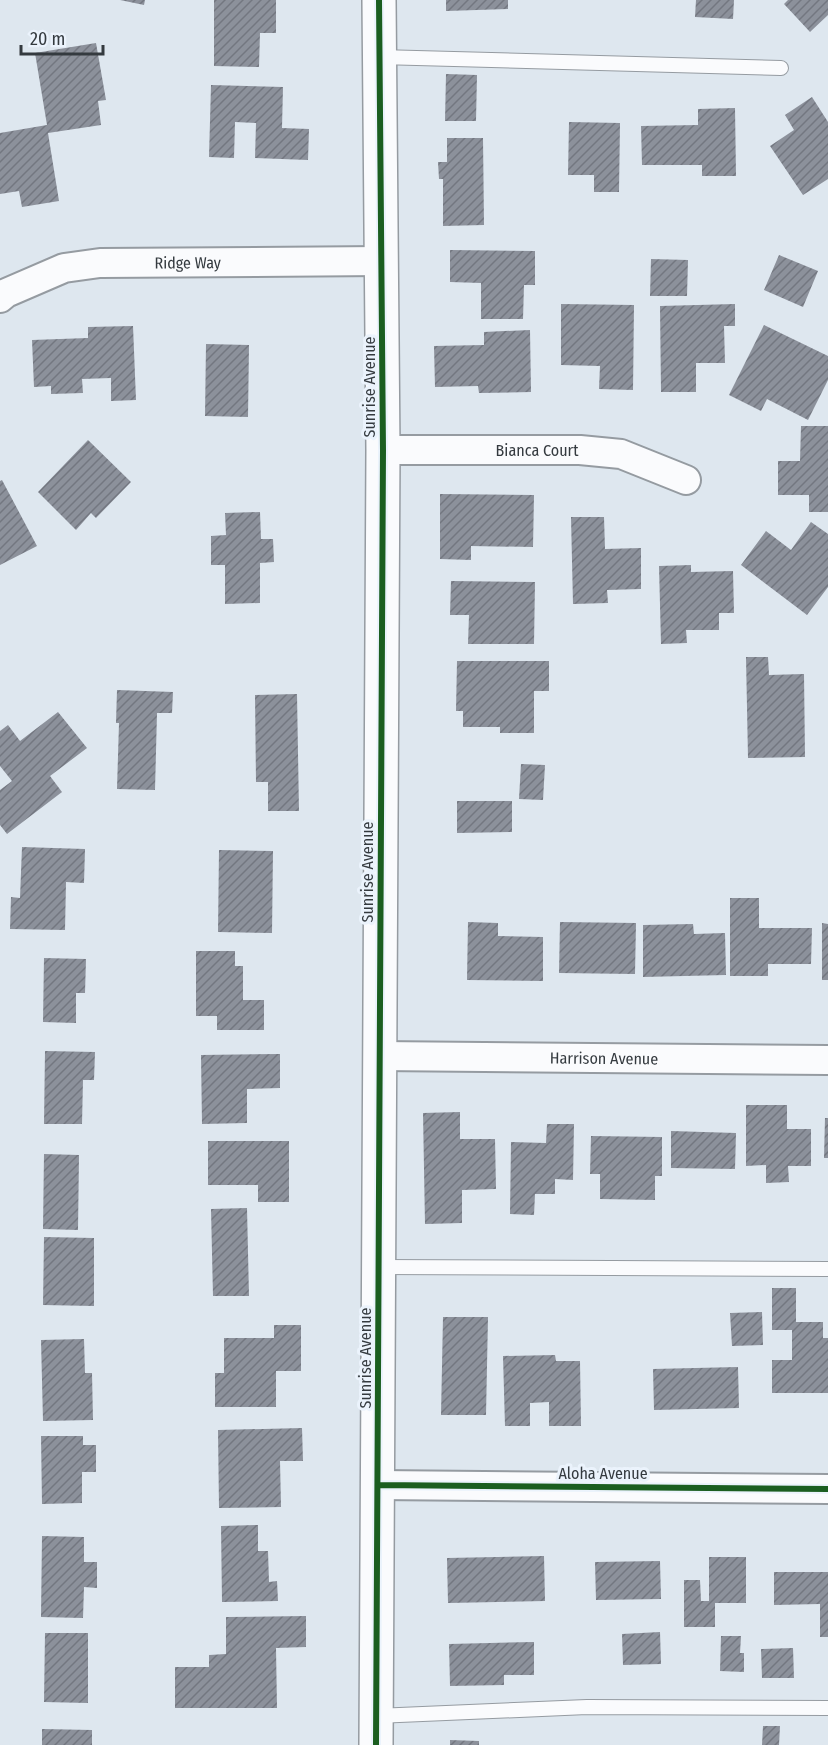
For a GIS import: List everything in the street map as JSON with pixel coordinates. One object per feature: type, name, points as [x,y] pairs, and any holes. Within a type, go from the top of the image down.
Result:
[{"type":"street","name":"Sunrise Avenue","points":[[376,1731],[383,450],[379,0]]},
{"type":"street","name":"Ridge Way","points":[[0,298],[6,293],[64,268],[100,263],[382,261]]},
{"type":"street","name":"Bianca Court","points":[[383,450],[580,450],[621,454],[686,480]]},
{"type":"street","name":"Harrison Avenue","points":[[379,1056],[828,1060]]},
{"type":"street","name":"Aloha Avenue","points":[[378,1485],[828,1489]]},
{"type":"lane","points":[[379,57],[782,69]]},
{"type":"lane","points":[[378,1267],[828,1269]]},
{"type":"lane","points":[[376,1731],[587,1707],[828,1708]]},
{"type":"building","points":[[120,0],[145,0],[144,5]]},
{"type":"building","points":[[214,0],[276,0],[276,33],[260,33],[259,67],[214,66]]},
{"type":"building","points":[[446,0],[508,0],[508,9],[446,11]]},
{"type":"building","points":[[696,0],[734,0],[733,19],[695,17]]},
{"type":"building","points":[[788,0],[828,0],[828,15],[810,32],[784,4]]},
{"type":"building","points":[[96,43],[106,100],[98,101],[101,125],[48,133],[59,201],[22,207],[19,191],[0,194],[0,133],[47,125],[35,53]]},
{"type":"building","points":[[446,74],[477,75],[476,121],[445,121]]},
{"type":"building","points":[[211,85],[283,87],[282,128],[309,129],[308,160],[255,158],[256,123],[235,122],[234,158],[209,157]]},
{"type":"building","points":[[812,97],[828,122],[828,179],[803,195],[770,146],[794,130],[785,115]]},
{"type":"building","points":[[735,108],[736,176],[702,176],[702,165],[642,165],[641,126],[698,125],[698,109]]},
{"type":"building","points":[[569,122],[620,123],[619,192],[594,192],[594,175],[568,175]]},
{"type":"building","points":[[447,138],[483,138],[484,225],[443,226],[443,179],[439,179],[438,162],[447,162]]},
{"type":"building","points":[[450,250],[535,251],[535,285],[524,285],[523,319],[481,319],[481,283],[450,282]]},
{"type":"building","points":[[779,255],[818,271],[803,307],[764,290]]},
{"type":"building","points":[[651,259],[688,260],[687,296],[650,296]]},
{"type":"building","points":[[561,304],[634,305],[633,390],[599,389],[600,366],[561,365]]},
{"type":"building","points":[[735,304],[735,326],[724,326],[725,363],[696,363],[696,392],[661,392],[660,306]]},
{"type":"building","points":[[764,325],[828,356],[828,380],[808,420],[767,399],[761,411],[729,395]]},
{"type":"building","points":[[133,326],[136,400],[111,401],[111,378],[82,379],[83,393],[51,394],[51,386],[34,387],[32,340],[88,338],[88,327]]},
{"type":"building","points":[[530,330],[531,392],[479,393],[478,386],[435,387],[434,346],[484,345],[484,332]]},
{"type":"building","points":[[206,344],[249,345],[248,417],[205,416]]},
{"type":"building","points":[[801,426],[828,426],[828,512],[809,512],[809,495],[778,495],[778,461],[800,461]]},
{"type":"building","points":[[88,440],[131,482],[96,518],[91,513],[76,530],[38,492]]},
{"type":"building","points":[[2,480],[37,546],[0,565],[0,481]]},
{"type":"building","points":[[440,494],[534,495],[533,547],[471,546],[471,560],[440,559]]},
{"type":"building","points":[[260,512],[261,539],[273,539],[274,562],[260,563],[260,603],[225,604],[225,565],[211,565],[211,536],[226,535],[225,513]]},
{"type":"building","points":[[571,517],[604,517],[605,549],[641,548],[641,589],[607,590],[608,603],[573,604]]},
{"type":"building","points":[[811,522],[828,534],[828,587],[807,615],[741,565],[766,531],[791,550]]},
{"type":"building","points":[[691,565],[691,572],[733,571],[734,613],[719,613],[719,630],[686,630],[687,643],[661,644],[659,566]]},
{"type":"building","points":[[451,581],[535,582],[534,644],[468,644],[469,615],[450,615]]},
{"type":"building","points":[[746,657],[768,657],[769,675],[804,674],[805,757],[748,758]]},
{"type":"building","points":[[457,661],[549,661],[549,691],[534,691],[534,733],[500,733],[500,727],[463,727],[463,711],[456,711]]},
{"type":"building","points":[[117,690],[173,692],[172,713],[157,713],[155,790],[117,789],[119,723],[116,723]]},
{"type":"building","points":[[297,694],[299,811],[268,811],[268,782],[256,782],[255,695]]},
{"type":"building","points":[[58,712],[87,748],[50,776],[62,792],[7,834],[0,825],[0,790],[12,781],[0,766],[0,731],[8,725],[20,741]]},
{"type":"building","points":[[521,764],[545,765],[543,800],[519,799]]},
{"type":"building","points":[[457,801],[512,801],[512,832],[457,833]]},
{"type":"building","points":[[22,847],[85,849],[84,883],[66,882],[65,930],[10,929],[11,897],[20,898]]},
{"type":"building","points":[[219,850],[273,851],[272,933],[218,932]]},
{"type":"building","points":[[730,898],[759,898],[759,928],[812,928],[811,964],[768,964],[768,976],[730,976]]},
{"type":"building","points":[[468,922],[498,923],[498,936],[543,937],[543,981],[467,980]]},
{"type":"building","points":[[560,922],[636,923],[635,974],[559,973]]},
{"type":"building","points":[[822,923],[828,924],[828,980],[822,980]]},
{"type":"building","points":[[693,924],[694,934],[725,933],[726,975],[643,977],[643,925]]},
{"type":"building","points":[[196,951],[235,951],[235,966],[243,966],[243,1000],[264,1000],[264,1030],[217,1030],[217,1016],[196,1016]]},
{"type":"building","points":[[44,958],[86,959],[85,993],[76,993],[76,1023],[43,1022]]},
{"type":"building","points":[[45,1051],[95,1052],[94,1080],[83,1080],[82,1124],[44,1124]]},
{"type":"building","points":[[280,1054],[280,1088],[247,1089],[247,1123],[202,1124],[201,1055]]},
{"type":"building","points":[[746,1105],[787,1105],[787,1129],[811,1129],[811,1166],[788,1166],[789,1182],[766,1183],[766,1165],[746,1166]]},
{"type":"building","points":[[460,1112],[460,1139],[495,1139],[496,1189],[462,1190],[462,1223],[425,1224],[423,1113]]},
{"type":"building","points":[[825,1118],[828,1118],[828,1158],[824,1158]]},
{"type":"building","points":[[547,1124],[574,1124],[573,1180],[555,1179],[555,1194],[535,1194],[534,1215],[510,1214],[511,1142],[546,1143]]},
{"type":"building","points":[[671,1131],[736,1133],[735,1169],[671,1168]]},
{"type":"building","points":[[591,1136],[662,1137],[662,1176],[655,1176],[655,1200],[600,1199],[600,1174],[590,1174]]},
{"type":"building","points":[[208,1141],[289,1141],[289,1202],[258,1202],[258,1185],[208,1185]]},
{"type":"building","points":[[44,1154],[79,1155],[78,1230],[43,1229]]},
{"type":"building","points":[[247,1208],[249,1296],[213,1296],[211,1209]]},
{"type":"building","points":[[44,1237],[94,1238],[94,1306],[43,1305]]},
{"type":"building","points":[[772,1288],[796,1288],[796,1322],[823,1322],[823,1338],[828,1338],[828,1393],[772,1393],[772,1360],[792,1360],[792,1330],[772,1330]]},
{"type":"building","points":[[762,1312],[763,1345],[732,1346],[730,1313]]},
{"type":"building","points":[[443,1317],[488,1317],[486,1415],[441,1415]]},
{"type":"building","points":[[274,1325],[301,1325],[301,1371],[276,1371],[276,1407],[215,1407],[215,1373],[224,1373],[224,1338],[274,1338]]},
{"type":"building","points":[[84,1339],[85,1373],[92,1373],[93,1420],[43,1421],[41,1340]]},
{"type":"building","points":[[555,1355],[556,1361],[580,1361],[581,1426],[549,1426],[549,1402],[530,1403],[530,1426],[505,1426],[503,1356]]},
{"type":"building","points":[[738,1367],[739,1408],[654,1410],[653,1369]]},
{"type":"building","points":[[302,1428],[303,1461],[280,1461],[281,1507],[219,1508],[218,1430]]},
{"type":"building","points":[[41,1436],[83,1436],[83,1445],[96,1445],[96,1472],[82,1472],[82,1503],[42,1504]]},
{"type":"building","points":[[258,1525],[258,1551],[268,1551],[269,1582],[277,1581],[278,1601],[222,1602],[221,1526]]},
{"type":"building","points":[[42,1536],[84,1537],[84,1562],[97,1562],[97,1588],[84,1587],[83,1618],[41,1617]]},
{"type":"building","points":[[544,1556],[545,1601],[448,1603],[447,1558]]},
{"type":"building","points":[[709,1557],[746,1557],[746,1603],[715,1603],[715,1627],[684,1627],[684,1580],[700,1580],[701,1601],[709,1601]]},
{"type":"building","points":[[660,1561],[661,1599],[596,1600],[595,1562]]},
{"type":"building","points":[[774,1572],[828,1572],[828,1637],[820,1637],[820,1604],[774,1605]]},
{"type":"building","points":[[306,1616],[306,1647],[276,1648],[277,1708],[175,1708],[175,1667],[209,1667],[209,1655],[226,1654],[226,1617]]},
{"type":"building","points":[[660,1632],[661,1664],[623,1665],[622,1634]]},
{"type":"building","points":[[45,1633],[88,1633],[88,1703],[44,1702]]},
{"type":"building","points":[[721,1636],[741,1636],[740,1653],[744,1653],[744,1672],[720,1671]]},
{"type":"building","points":[[534,1642],[534,1675],[504,1675],[504,1685],[450,1686],[449,1644]]},
{"type":"building","points":[[793,1648],[794,1678],[762,1678],[761,1649]]},
{"type":"building","points":[[763,1726],[780,1726],[779,1745],[762,1745]]},
{"type":"building","points":[[42,1729],[92,1730],[92,1745],[42,1745]]},
{"type":"building","points":[[450,1740],[479,1741],[479,1745],[450,1745]]},
{"type":"cycle path","points":[[376,1745],[383,450],[379,0]]},
{"type":"cycle path","points":[[378,1485],[828,1489]]}]
